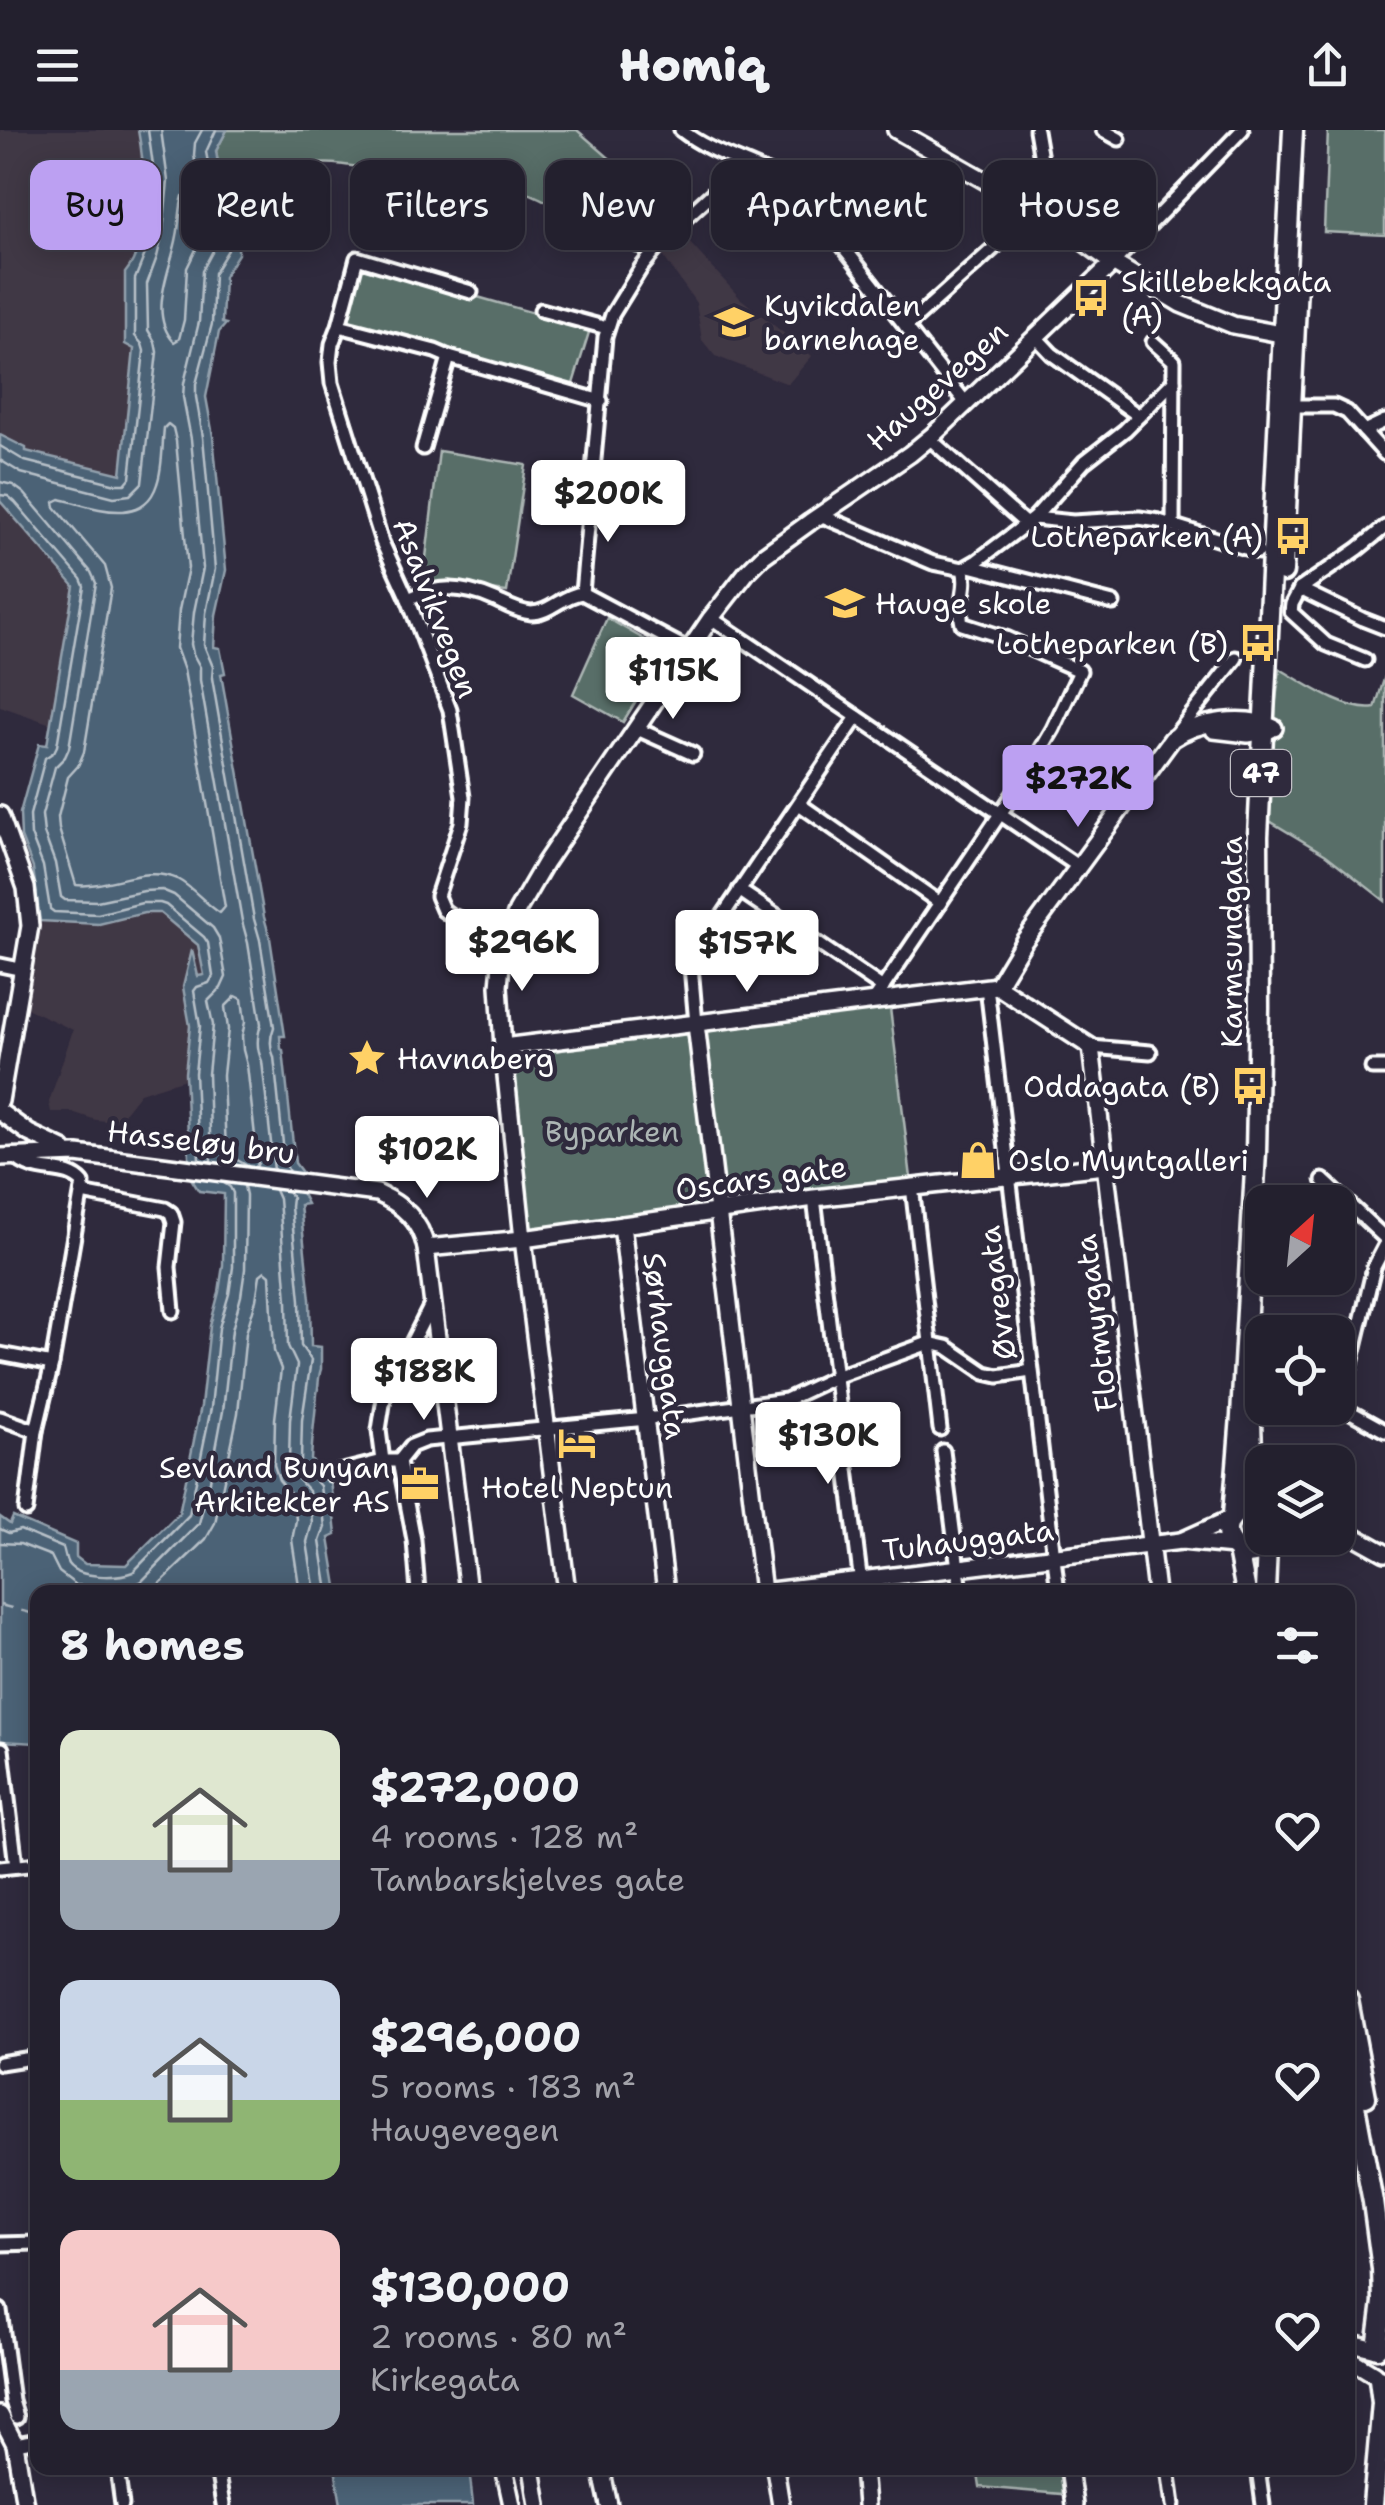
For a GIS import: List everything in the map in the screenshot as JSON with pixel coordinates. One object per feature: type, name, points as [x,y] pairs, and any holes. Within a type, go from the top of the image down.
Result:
[{"type":"main road","name":"Karmsundgata","points":[[1231,1517],[1241,1416],[1256,1152],[1260,1008],[1258,836],[1292,406],[1289,336],[1293,130]]},
{"type":"main road","name":"Karmsundgata","points":[[1251,1445],[1266,1122],[1267,728],[1304,130]]},
{"type":"main road","name":"47","points":[[1244,1585],[1235,1548],[1227,1536],[1231,1517],[1245,1508]]},
{"type":"main road","points":[[1235,1548],[1245,1551]]},
{"type":"main road","points":[[1266,1585],[1271,1555]]},
{"type":"main road","points":[[1355,2040],[1385,2213]]},
{"type":"main road","points":[[1355,2109],[1382,2269],[1379,2347],[1370,2361],[1379,2378],[1382,2403],[1372,2505]]},
{"type":"street","points":[[682,130],[736,160]]},
{"type":"street","points":[[896,130],[983,180]]},
{"type":"street","points":[[1036,130],[1041,160]]},
{"type":"street","points":[[1103,130],[1119,138]]},
{"type":"street","name":"Haugevegen","points":[[566,1585],[503,1048],[499,986],[502,954],[517,910],[635,728],[711,618],[755,564],[929,438],[1113,263],[1242,130]]},
{"type":"street","points":[[582,593],[607,328],[630,284],[662,240],[711,193]]},
{"type":"street","points":[[906,326],[987,250]]},
{"type":"street","points":[[1095,250],[1206,316],[1250,330],[1289,336]]},
{"type":"street","points":[[847,251],[966,403]]},
{"type":"street","name":"Asalvikvegen","points":[[471,292],[357,258],[330,362],[332,383],[382,542],[450,710],[463,797],[461,823],[437,896],[450,915],[508,937]]},
{"type":"street","points":[[541,310],[607,328]]},
{"type":"street","points":[[339,326],[601,401]]},
{"type":"street","points":[[1035,336],[1052,354],[1139,416]]},
{"type":"street","points":[[1154,342],[1174,361],[1173,525]]},
{"type":"street","points":[[424,448],[450,357]]},
{"type":"street","points":[[966,568],[1030,522],[1084,462],[1112,442],[1174,381]]},
{"type":"street","points":[[1292,406],[1334,406],[1346,412],[1385,454]]},
{"type":"street","points":[[1364,431],[1385,421]]},
{"type":"street","points":[[929,438],[1030,522],[1139,518],[1258,552]]},
{"type":"street","points":[[820,515],[933,563],[1113,604]]},
{"type":"street","points":[[1365,660],[1326,644],[1292,612],[1292,604],[1300,588],[1385,527]]},
{"type":"street","points":[[878,995],[1044,746],[1080,671],[1006,638],[962,624],[966,568]]},
{"type":"street","points":[[408,600],[443,588],[481,594],[532,613],[582,593],[689,650]]},
{"type":"street","points":[[1300,588],[1385,628]]},
{"type":"street","points":[[711,618],[1079,867]]},
{"type":"street","points":[[992,986],[1236,658]]},
{"type":"street","points":[[761,1585],[691,966],[738,890],[857,717]]},
{"type":"street","points":[[1172,740],[1201,727],[1249,720],[1267,728]]},
{"type":"street","points":[[635,728],[692,754]]},
{"type":"street","points":[[799,804],[940,903]]},
{"type":"street","points":[[0,815],[26,888],[30,926],[0,1101]]},
{"type":"street","points":[[738,890],[878,995]]},
{"type":"street","points":[[0,965],[24,970]]},
{"type":"street","points":[[503,1048],[696,1024],[878,995],[992,986],[1092,1047],[1150,1052]]},
{"type":"street","name":"Øvregata","points":[[992,986],[1008,1176],[1057,1585]]},
{"type":"street","name":"Flotmyrgata","points":[[1092,1047],[1155,1585]]},
{"type":"street","points":[[0,1112],[49,1144],[77,1154]]},
{"type":"street","points":[[7,1156],[77,1154]]},
{"type":"street","name":"Hasseløy bru","points":[[77,1154],[377,1193],[391,1199],[414,1220],[426,1248]]},
{"type":"street","points":[[7,1156],[27,1167],[79,1178],[83,1183],[52,1364],[36,1432],[26,1510]]},
{"type":"street","name":"Oscars gate","points":[[426,1248],[523,1239],[912,1186],[1105,1166]]},
{"type":"street","points":[[1323,1180],[1385,1238]]},
{"type":"street","points":[[912,1186],[940,1429]]},
{"type":"street","points":[[82,1193],[165,1208],[171,1213],[174,1222],[169,1268],[173,1311]]},
{"type":"street","points":[[814,1198],[861,1585]]},
{"type":"street","name":"Sørhauggata","points":[[622,1225],[665,1585]]},
{"type":"street","points":[[1355,1347],[1374,1267],[1385,1246]]},
{"type":"street","points":[[426,1248],[467,1585]]},
{"type":"street","points":[[383,1462],[379,1430],[384,1398],[432,1302]]},
{"type":"street","points":[[332,1474],[399,1462],[416,1443],[786,1400],[929,1342],[947,1347],[984,1373],[998,1376],[1031,1371]]},
{"type":"street","points":[[0,1354],[52,1364]]},
{"type":"street","points":[[1355,1415],[1385,1432]]},
{"type":"street","points":[[0,1418],[36,1432]]},
{"type":"street","points":[[943,1451],[959,1585]]},
{"type":"street","points":[[399,1462],[414,1540],[417,1585]]},
{"type":"street","name":"Tuhauggata","points":[[1181,1541],[1231,1517]]},
{"type":"street","points":[[1355,1537],[1385,1552]]},
{"type":"street","name":"Tuhauggata","points":[[871,1585],[958,1568],[1181,1541],[1235,1548]]},
{"type":"street","points":[[2,1750],[16,1866]]},
{"type":"street","points":[[0,1868],[30,1865]]},
{"type":"street","points":[[0,2063],[30,2057]]},
{"type":"street","points":[[0,2244],[30,2243]]},
{"type":"street","points":[[0,2310],[12,2402],[8,2416],[25,2505]]},
{"type":"street","points":[[1355,2363],[1379,2378]]},
{"type":"street","points":[[15,2444],[30,2441]]},
{"type":"street","points":[[117,2475],[122,2505]]},
{"type":"street","points":[[217,2475],[223,2505]]},
{"type":"street","points":[[506,2475],[512,2505]]},
{"type":"street","points":[[533,2475],[538,2505]]},
{"type":"street","points":[[603,2475],[609,2505]]},
{"type":"street","points":[[777,2475],[780,2505]]},
{"type":"street","points":[[864,2475],[866,2505]]},
{"type":"street","points":[[1071,2475],[1074,2505]]},
{"type":"street","points":[[1169,2475],[1173,2505]]},
{"type":"street","points":[[1259,2475],[1262,2505]]},
{"type":"shaded area","points":[[0,130],[138,130],[142,160],[30,160],[30,250],[135,250],[129,270],[134,349],[121,474],[25,451],[26,448],[0,435]]},
{"type":"shaded area","name":"Kyvikdalen barnehage","points":[[691,244],[740,298],[812,356],[788,384],[715,356],[702,340],[696,303],[661,253],[691,250]]},
{"type":"shaded area","points":[[0,501],[74,586],[51,724],[0,706]]},
{"type":"shaded area","points":[[160,913],[198,945],[204,975],[198,977],[193,953],[183,987],[190,1026],[185,1079],[140,1093],[117,1122],[72,1112],[51,1112],[49,1102],[73,1030],[20,1005],[42,921],[99,924]]},
{"type":"green space","points":[[227,130],[577,130],[612,160],[545,160],[545,201],[525,192],[525,160],[350,160],[350,166],[330,163],[330,160],[217,160],[216,151]]},
{"type":"green space","points":[[1328,130],[1385,130],[1385,235],[1324,232]]},
{"type":"green space","points":[[630,250],[651,250],[647,256]]},
{"type":"green space","points":[[362,264],[590,329],[572,387],[346,322]]},
{"type":"green space","points":[[439,451],[526,465],[507,592],[423,582]]},
{"type":"green space","points":[[607,618],[666,652],[623,722],[573,694]]},
{"type":"green space","points":[[1280,669],[1326,696],[1364,708],[1375,708],[1385,676],[1385,901],[1326,855],[1268,820],[1269,752]]},
{"type":"green space","points":[[889,1000],[912,1186],[717,1212],[696,1024]]},
{"type":"green space","name":"Byparken","points":[[689,1034],[708,1207],[531,1231],[513,1056]]},
{"type":"green space","points":[[978,2475],[1060,2475],[1062,2494],[980,2487]]},
{"type":"water","points":[[138,130],[227,130],[216,151],[217,160],[181,160],[181,250],[238,250],[224,276],[222,323],[226,324],[219,332],[206,397],[226,570],[214,647],[220,648],[225,673],[221,674],[270,938],[285,1036],[280,1036],[281,1049],[295,1163],[304,1175],[296,1182],[307,1204],[300,1205],[311,1346],[321,1347],[311,1460],[330,1480],[336,1535],[329,1538],[337,1585],[30,1585],[30,1743],[0,1741],[0,1517],[10,1524],[13,1517],[76,1544],[76,1557],[85,1564],[126,1565],[179,1513],[223,1265],[224,1194],[199,1191],[190,1177],[185,1073],[190,1026],[183,987],[192,950],[198,976],[204,975],[198,945],[160,913],[99,924],[40,921],[33,868],[21,837],[20,813],[39,744],[47,745],[74,586],[0,501],[0,435],[26,451],[121,474],[134,349],[125,344],[125,273],[137,250],[161,250],[161,160],[142,160]]},
{"type":"water","points":[[336,2475],[470,2475],[473,2505],[341,2505]]},
{"type":"ferry route","points":[[0,1605],[30,1613]]},
{"type":"place","name":"Skillebekkgata (A)","points":[[1091,298]]},
{"type":"place","name":"Kyvikdalen barnehage","points":[[734,322]]},
{"type":"place","name":"Lotheparken (A)","points":[[1293,536]]},
{"type":"place","name":"Hauge skole","points":[[845,603]]},
{"type":"place","name":"Lotheparken (B)","points":[[1258,643]]},
{"type":"place","name":"Havnaberg","points":[[367,1058]]},
{"type":"place","name":"Oddagata (B)","points":[[1250,1086]]},
{"type":"place","name":"Oslo Myntgalleri","points":[[978,1160]]},
{"type":"place","name":"Hotel Neptun","points":[[577,1443]]},
{"type":"place","name":"Sevland Bunyan Arkitekter AS","points":[[420,1484]]}]
